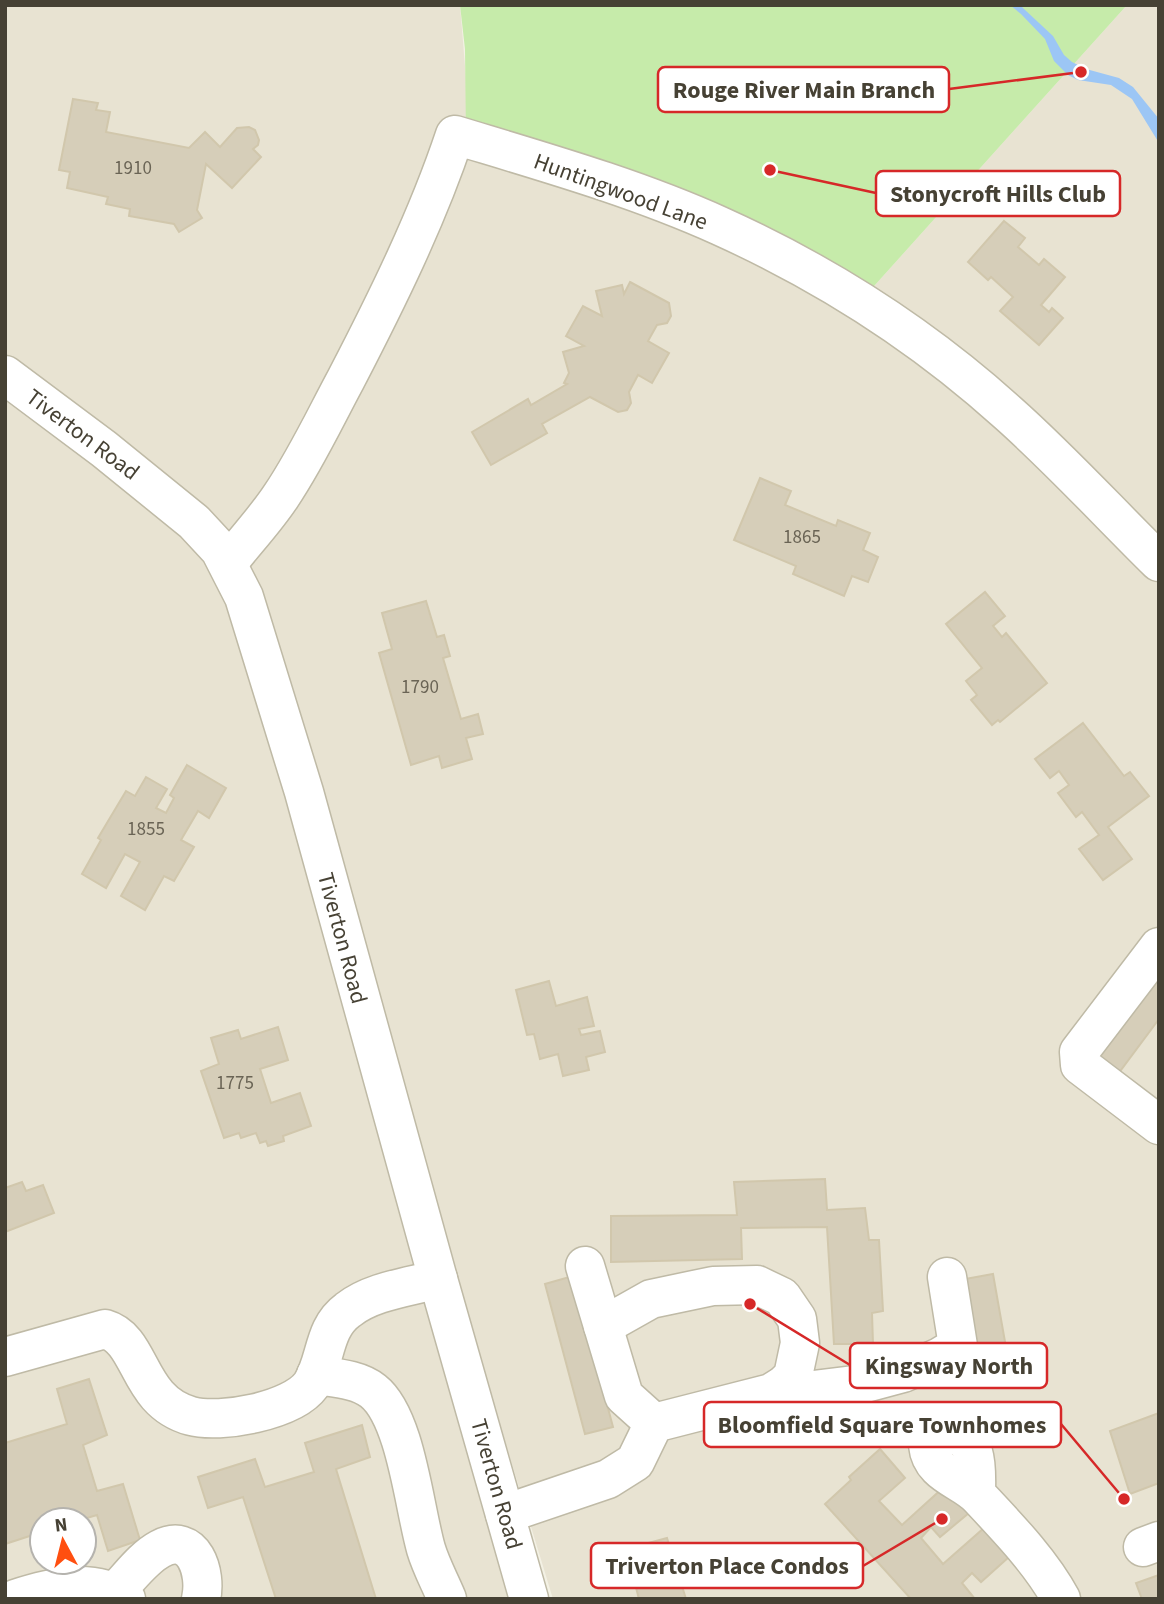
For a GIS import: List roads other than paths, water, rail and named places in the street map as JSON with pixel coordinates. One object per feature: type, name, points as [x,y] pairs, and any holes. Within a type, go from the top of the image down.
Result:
[{"type":"street","name":"Huntingwood Lane","points":[[228,562],[281,497],[320,428],[408,252],[455,135],[677,209],[760,245],[823,280],[896,326],[1008,413],[1159,562]]},
{"type":"street","name":"Tiverton Road","points":[[5,375],[124,464],[194,522],[211,538],[228,562],[244,597],[289,740],[529,1599]]},
{"type":"street","points":[[1159,947],[1079,1052],[1080,1065],[1159,1125]]},
{"type":"street","points":[[585,1266],[624,1396],[654,1423]]},
{"type":"street","points":[[784,1385],[805,1391],[862,1384],[903,1373],[958,1346],[947,1277]]},
{"type":"street","points":[[5,1357],[105,1329],[114,1332],[128,1345],[147,1382],[160,1399],[182,1413],[207,1419],[243,1416],[287,1403],[310,1387],[330,1331],[347,1310],[376,1296],[438,1279]]},
{"type":"street","points":[[603,1326],[651,1299],[713,1286],[757,1285],[782,1297],[797,1319],[800,1343],[793,1376],[784,1385],[771,1394],[654,1423]]},
{"type":"street","points":[[316,1375],[366,1386],[378,1395],[390,1412],[398,1433],[427,1551],[447,1599]]},
{"type":"street","points":[[505,1514],[608,1479],[635,1462],[654,1423]]},
{"type":"street","points":[[976,1494],[1038,1565],[1061,1599]]},
{"type":"street","points":[[15,1599],[39,1591],[74,1586],[96,1586],[121,1595],[157,1550],[175,1546],[188,1549],[198,1559],[202,1573],[201,1599]]},
{"type":"water","points":[[1010,5],[1020,5],[1053,36],[1064,55],[1072,62],[1086,69],[1119,78],[1133,87],[1159,119],[1159,143],[1132,99],[1111,85],[1078,80],[1068,75],[1054,61],[1045,39]]},
{"type":"place","name":"Rouge River Main Branch","points":[[1081,72]]},
{"type":"place","name":"Stonycroft Hills Club","points":[[770,170]]},
{"type":"place","name":"Kingsway North","points":[[750,1304]]},
{"type":"place","name":"Bloomfield Square Townhomes","points":[[1124,1499]]},
{"type":"place","name":"Triverton Place Condos","points":[[942,1519]]}]
